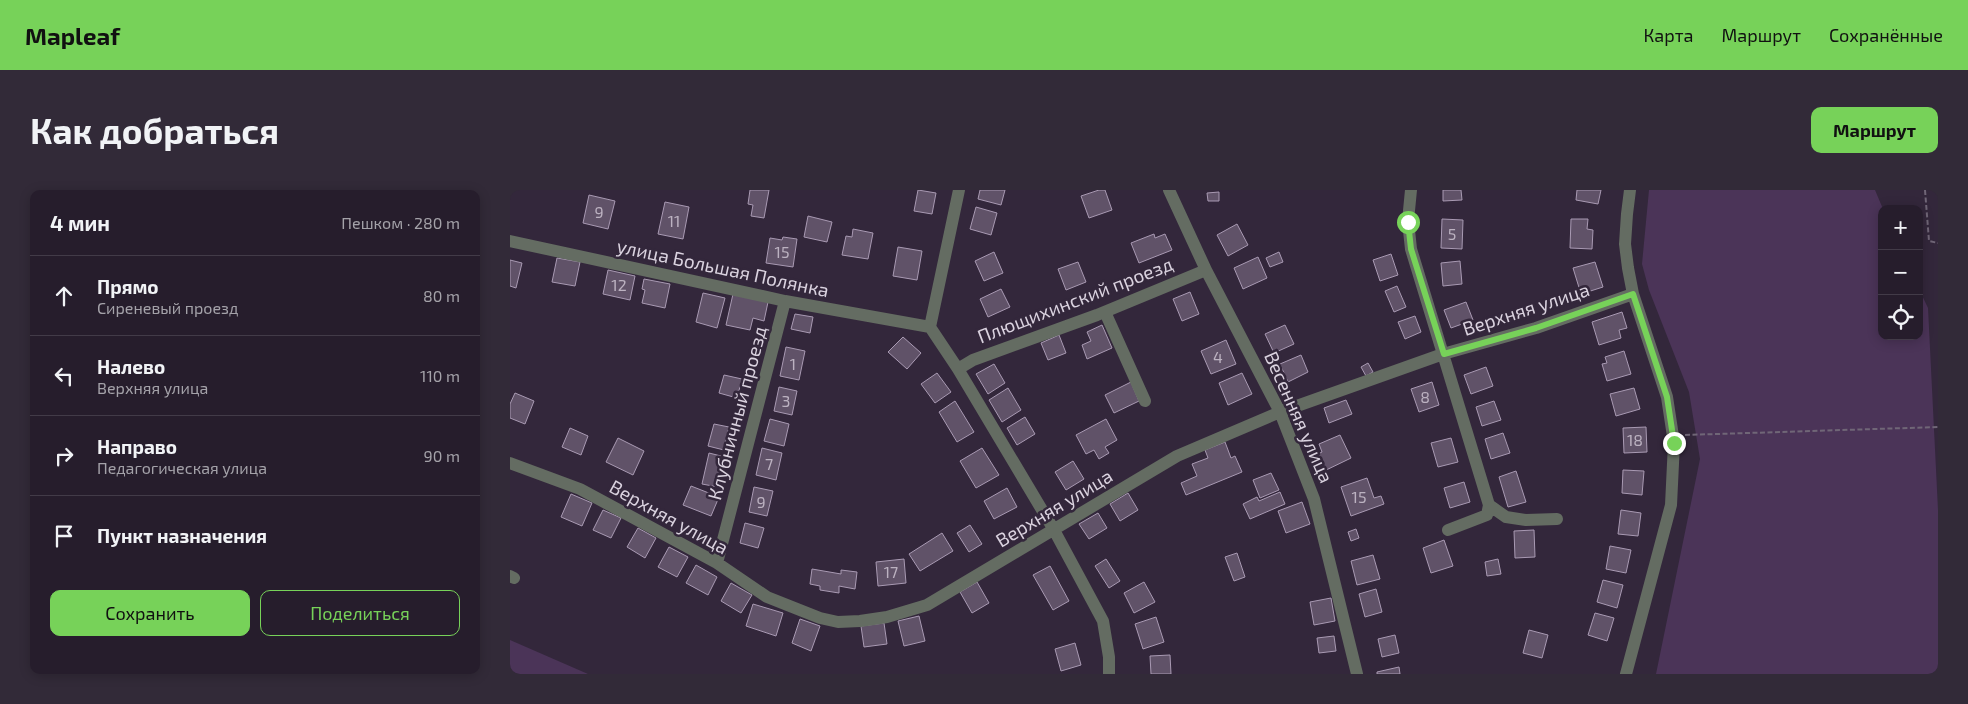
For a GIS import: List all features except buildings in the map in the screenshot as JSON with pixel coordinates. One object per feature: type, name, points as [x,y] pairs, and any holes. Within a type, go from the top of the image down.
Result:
[{"type":"street","points":[[959,190],[930,328],[958,369],[1054,530],[1103,620],[1109,657],[1109,674]]},
{"type":"street","name":"Весенняя улица","points":[[1169,190],[1206,270],[1280,412],[1314,499],[1357,674]]},
{"type":"street","points":[[1412,190],[1408,222],[1411,249],[1489,505],[1486,515],[1448,530]]},
{"type":"street","points":[[1626,674],[1671,504],[1674,472],[1673,435],[1667,397],[1633,294],[1625,244],[1630,190]]},
{"type":"street","name":"улица Большая Полянка","points":[[510,241],[785,301],[930,328]]},
{"type":"street","name":"Плющихинский проезд","points":[[958,369],[983,355],[1105,312],[1206,270]]},
{"type":"street","name":"Верхняя улица","points":[[510,463],[580,489],[717,563],[767,597],[838,622],[887,617],[927,605],[1165,462],[1280,412],[1444,354],[1536,328],[1633,294]]},
{"type":"street","name":"Клубничный проезд","points":[[717,563],[785,301]]},
{"type":"street","points":[[1105,312],[1145,401]]},
{"type":"street","points":[[1489,505],[1506,518],[1526,520],[1558,519]]},
{"type":"path","points":[[1925,190],[1929,241],[1938,243]]},
{"type":"path","points":[[1673,435],[1938,428]]},
{"type":"shaded area","points":[[1649,190],[1875,190],[1881,205],[1878,205],[1878,340],[1923,340],[1923,297],[1928,308],[1938,510],[1938,674],[1656,674],[1700,459],[1689,392],[1649,290],[1642,264]]},
{"type":"shaded area","points":[[510,640],[588,674],[510,674]]},
{"type":"route","points":[[1408,222],[1411,249],[1444,354],[1536,328],[1633,294],[1667,397],[1674,443]]}]
